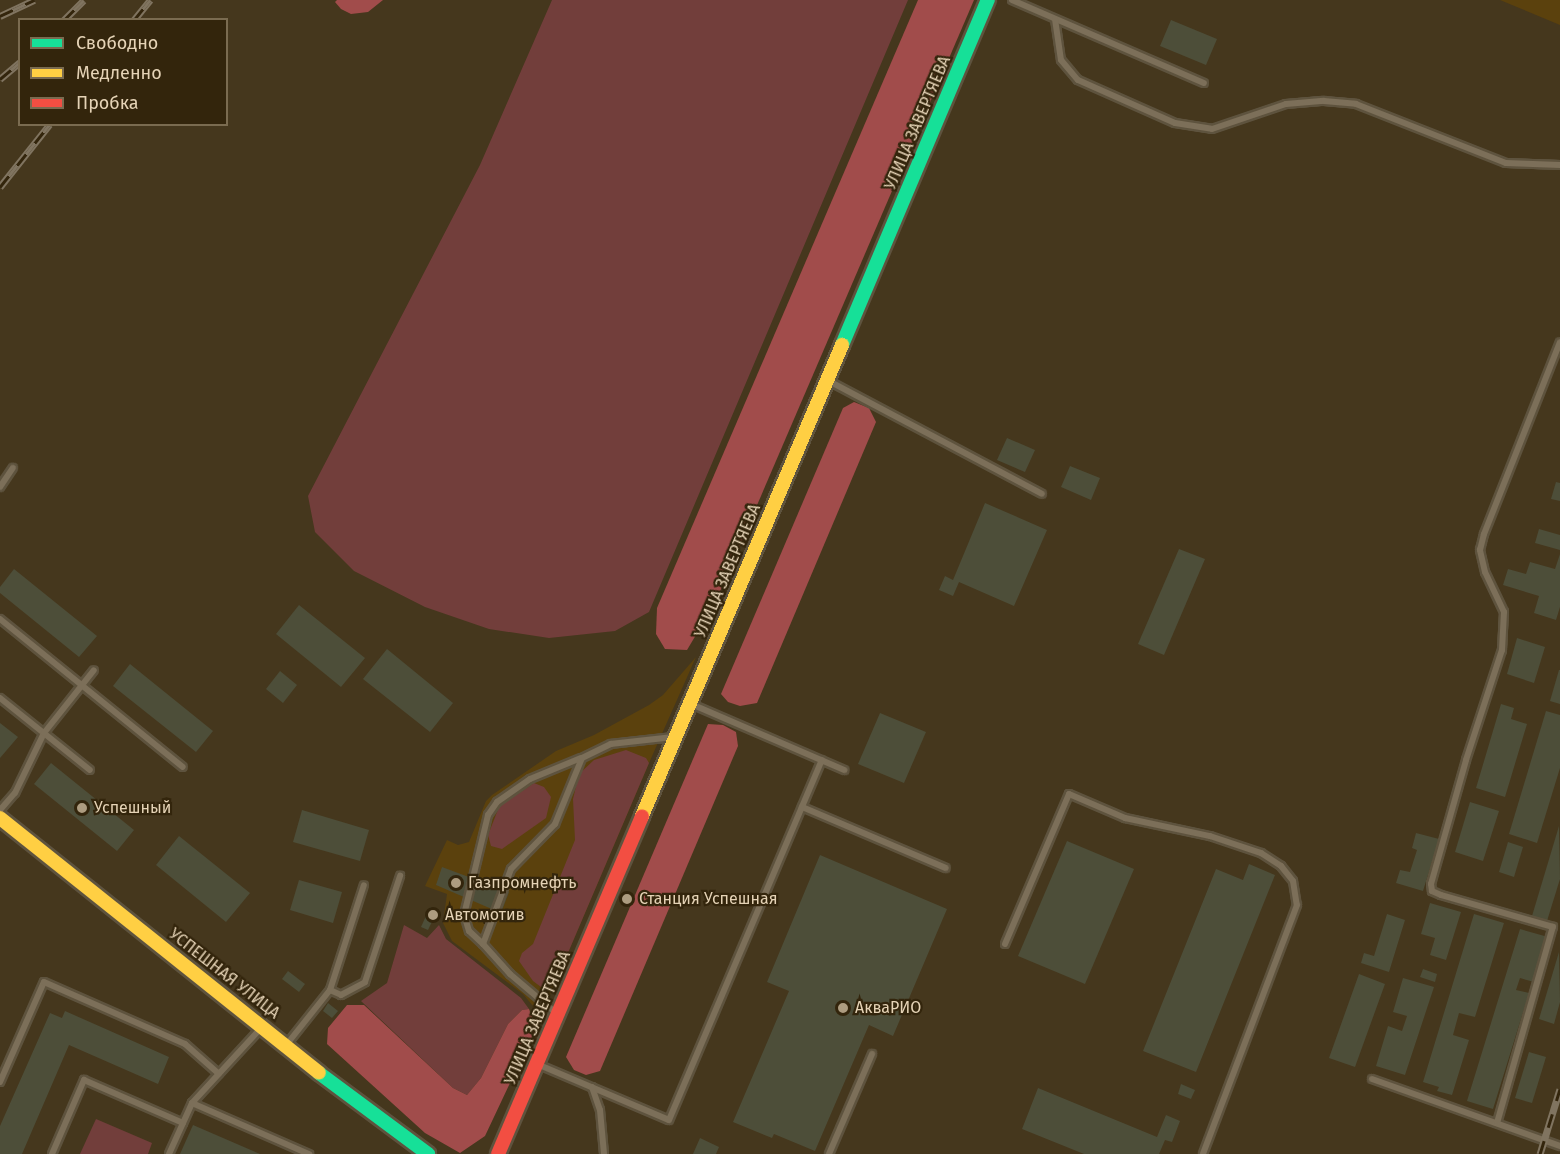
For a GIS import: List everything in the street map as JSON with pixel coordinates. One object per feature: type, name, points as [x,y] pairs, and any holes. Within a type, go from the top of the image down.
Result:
[{"type":"main road","name":"УЛИЦА ЗАВЕРТЯЕВА","points":[[498,1154],[988,0]]},
{"type":"main road","name":"УСПЕШНАЯ УЛИЦА","points":[[0,818],[287,1044],[362,1107],[428,1154]]},
{"type":"lane","points":[[1011,0],[1204,82]]},
{"type":"lane","points":[[1055,19],[1061,60],[1078,80],[1175,123],[1212,129],[1286,104],[1324,101],[1356,104],[1506,162],[1560,165]]},
{"type":"lane","points":[[1497,1123],[1553,927],[1441,895],[1431,891],[1431,884],[1466,760],[1502,650],[1504,612],[1485,572],[1480,550],[1484,534],[1560,342]]},
{"type":"lane","points":[[826,380],[1042,494]]},
{"type":"lane","points":[[0,487],[13,468]]},
{"type":"lane","points":[[0,620],[183,767]]},
{"type":"lane","points":[[0,810],[15,793],[44,733],[94,670]]},
{"type":"lane","points":[[0,698],[90,770]]},
{"type":"lane","points":[[690,704],[844,770]]},
{"type":"lane","points":[[558,1014],[510,974],[469,931],[464,915],[488,815],[497,802],[530,779],[611,744],[676,736]]},
{"type":"lane","points":[[483,944],[511,869],[555,824],[582,758]]},
{"type":"lane","points":[[536,1063],[669,1120],[822,760]]},
{"type":"lane","points":[[1005,944],[1069,794],[1125,818],[1210,836],[1261,853],[1281,866],[1293,881],[1297,905],[1203,1154]]},
{"type":"lane","points":[[802,807],[946,868]]},
{"type":"lane","points":[[330,990],[341,995],[365,982],[400,876]]},
{"type":"lane","points":[[287,1044],[330,990],[364,885]]},
{"type":"lane","points":[[0,1082],[44,982],[185,1044],[219,1074]]},
{"type":"lane","points":[[169,1154],[192,1103],[263,1026]]},
{"type":"lane","points":[[829,1154],[872,1054]]},
{"type":"lane","points":[[1371,1079],[1560,1146]]},
{"type":"lane","points":[[52,1154],[84,1080],[183,1124]]},
{"type":"lane","points":[[592,1087],[600,1110],[604,1154]]},
{"type":"lane","points":[[192,1103],[309,1154]]},
{"type":"shaded area","points":[[337,0],[383,0],[368,12],[351,14],[341,9],[335,2]]},
{"type":"shaded area","points":[[552,0],[908,0],[649,612],[615,631],[549,638],[489,629],[425,607],[354,571],[315,532],[308,496],[480,165]]},
{"type":"shaded area","points":[[918,0],[974,0],[715,603],[687,650],[665,649],[656,634],[657,608]]},
{"type":"shaded area","points":[[1500,0],[1560,0],[1560,25]]},
{"type":"shaded area","points":[[854,402],[869,408],[876,422],[757,703],[740,706],[728,702],[721,694],[843,408]]},
{"type":"shaded area","points":[[696,657],[538,1023],[533,1006],[523,994],[452,941],[443,923],[447,894],[425,886],[447,840],[458,845],[469,842],[486,801],[492,795],[556,751],[594,735],[649,705],[663,695]]},
{"type":"shaded area","points":[[708,724],[723,725],[736,732],[738,746],[600,1071],[586,1075],[574,1070],[566,1057]]},
{"type":"shaded area","points":[[626,750],[646,758],[649,763],[556,981],[549,987],[541,987],[533,981],[519,961],[522,953],[533,944],[575,840],[573,799],[579,774],[594,760]]},
{"type":"shaded area","points":[[534,783],[544,787],[551,797],[546,818],[502,849],[491,846],[488,835],[499,807]]},
{"type":"shaded area","points":[[404,925],[427,938],[439,925],[446,939],[521,998],[529,1009],[522,1010],[508,1024],[481,1078],[467,1095],[453,1088],[361,1001],[387,983]]},
{"type":"shaded area","points":[[347,1005],[364,1005],[453,1088],[467,1095],[481,1078],[508,1024],[522,1010],[529,1009],[536,1028],[485,1136],[460,1153],[425,1133],[327,1044],[328,1028]]},
{"type":"shaded area","points":[[96,1119],[152,1143],[148,1154],[80,1154]]},
{"type":"building","points":[[1171,20],[1217,39],[1206,65],[1160,46]]},
{"type":"building","points":[[1007,438],[1035,450],[1025,472],[997,460]]},
{"type":"building","points":[[1070,466],[1100,478],[1091,500],[1061,487]]},
{"type":"building","points":[[1556,482],[1560,483],[1560,501],[1551,499]]},
{"type":"building","points":[[985,503],[1047,530],[1014,606],[959,582],[953,596],[939,590],[945,576],[953,580]]},
{"type":"building","points":[[1539,529],[1560,535],[1560,550],[1535,543]]},
{"type":"building","points":[[1179,549],[1205,559],[1164,655],[1138,644]]},
{"type":"building","points":[[1560,554],[1560,607],[1556,620],[1534,613],[1539,596],[1503,585],[1508,569],[1526,574],[1530,562],[1555,569]]},
{"type":"building","points":[[14,569],[97,636],[79,657],[0,593],[0,587]]},
{"type":"building","points":[[299,605],[365,658],[341,687],[276,634]]},
{"type":"building","points":[[1517,638],[1545,647],[1534,683],[1507,674]]},
{"type":"building","points":[[387,649],[453,703],[430,732],[363,679]]},
{"type":"building","points":[[130,664],[213,731],[196,752],[113,686]]},
{"type":"building","points":[[1560,670],[1560,704],[1550,701]]},
{"type":"building","points":[[280,671],[297,685],[283,703],[266,689]]},
{"type":"building","points":[[1501,704],[1514,708],[1511,719],[1527,724],[1505,797],[1476,788]]},
{"type":"building","points":[[1546,711],[1560,715],[1560,768],[1537,843],[1509,834]]},
{"type":"building","points":[[880,713],[926,732],[904,783],[858,764]]},
{"type":"building","points":[[0,723],[18,737],[0,758]]},
{"type":"building","points":[[51,763],[134,830],[117,851],[34,784]]},
{"type":"building","points":[[1470,802],[1499,811],[1483,861],[1455,852]]},
{"type":"building","points":[[302,810],[369,830],[360,861],[293,842]]},
{"type":"building","points":[[1559,826],[1560,879],[1547,921],[1532,916]]},
{"type":"building","points":[[1416,833],[1439,839],[1423,891],[1396,883],[1400,870],[1410,872],[1417,850],[1412,848]]},
{"type":"building","points":[[179,836],[250,893],[226,922],[156,865]]},
{"type":"building","points":[[1067,841],[1134,869],[1085,984],[1018,956]]},
{"type":"building","points":[[1508,842],[1523,847],[1514,877],[1499,872]]},
{"type":"building","name":"АкваРИО","points":[[820,855],[947,909],[893,1036],[869,1025],[815,1151],[774,1134],[772,1138],[733,1122],[789,991],[767,982]]},
{"type":"building","points":[[1249,864],[1275,875],[1196,1072],[1143,1051],[1216,869],[1243,880]]},
{"type":"building","points":[[442,867],[509,892],[501,913],[436,885]]},
{"type":"building","points":[[299,880],[342,892],[333,923],[290,910]]},
{"type":"building","points":[[1430,903],[1461,912],[1446,960],[1430,955],[1435,938],[1421,934]]},
{"type":"building","points":[[430,907],[437,911],[428,930],[421,927]]},
{"type":"building","points":[[1387,914],[1405,920],[1389,972],[1361,963],[1364,953],[1374,956]]},
{"type":"building","points":[[1474,914],[1504,923],[1475,1017],[1459,1013],[1453,1035],[1469,1040],[1452,1095],[1437,1091],[1439,1087],[1423,1082]]},
{"type":"building","points":[[1520,929],[1548,937],[1534,982],[1520,978],[1516,990],[1529,993],[1493,1109],[1467,1101]]},
{"type":"building","points":[[1559,952],[1560,1002],[1554,1024],[1539,1019]]},
{"type":"building","points":[[1423,969],[1437,974],[1435,982],[1420,977]]},
{"type":"building","points":[[288,971],[305,984],[299,992],[282,979]]},
{"type":"building","points":[[1359,974],[1385,984],[1355,1067],[1329,1058]]},
{"type":"building","points":[[1403,978],[1434,987],[1405,1075],[1376,1066],[1388,1026],[1402,1031],[1407,1016],[1393,1012]]},
{"type":"building","points":[[328,1003],[338,1011],[332,1018],[323,1011]]},
{"type":"building","points":[[65,1011],[169,1057],[158,1084],[69,1045],[22,1154],[0,1154],[0,1126],[50,1013],[62,1018]]},
{"type":"building","points":[[1529,1052],[1546,1057],[1532,1103],[1515,1098]]},
{"type":"building","points":[[1181,1084],[1195,1090],[1191,1099],[1178,1094]]},
{"type":"building","points":[[1038,1088],[1157,1137],[1166,1115],[1180,1121],[1172,1142],[1165,1140],[1159,1154],[1084,1154],[1022,1129]]},
{"type":"building","points":[[193,1125],[260,1154],[180,1154]]},
{"type":"building","points":[[700,1138],[719,1147],[716,1154],[693,1154]]},
{"type":"railway","points":[[0,16],[34,0]]},
{"type":"railway","points":[[66,18],[84,0]]},
{"type":"railway","points":[[136,18],[150,0]]},
{"type":"railway","points":[[0,79],[18,64]]},
{"type":"railway","points":[[0,187],[48,126]]},
{"type":"railway","points":[[1540,1154],[1560,1089]]},
{"type":"traffic: fast","points":[[842,345],[988,0]]},
{"type":"traffic: fast","points":[[319,1073],[428,1154]]},
{"type":"traffic: slow","points":[[642,816],[842,345]]},
{"type":"traffic: slow","points":[[0,818],[319,1073]]},
{"type":"traffic: jam","points":[[498,1154],[642,816]]},
{"type":"place","name":"Успешный","points":[[82,808]]},
{"type":"place","name":"Газпромнефть","points":[[456,883]]},
{"type":"place","name":"Станция Успешная","points":[[627,899]]},
{"type":"place","name":"Автомотив","points":[[433,915]]},
{"type":"place","name":"АкваРИО","points":[[843,1008]]}]
